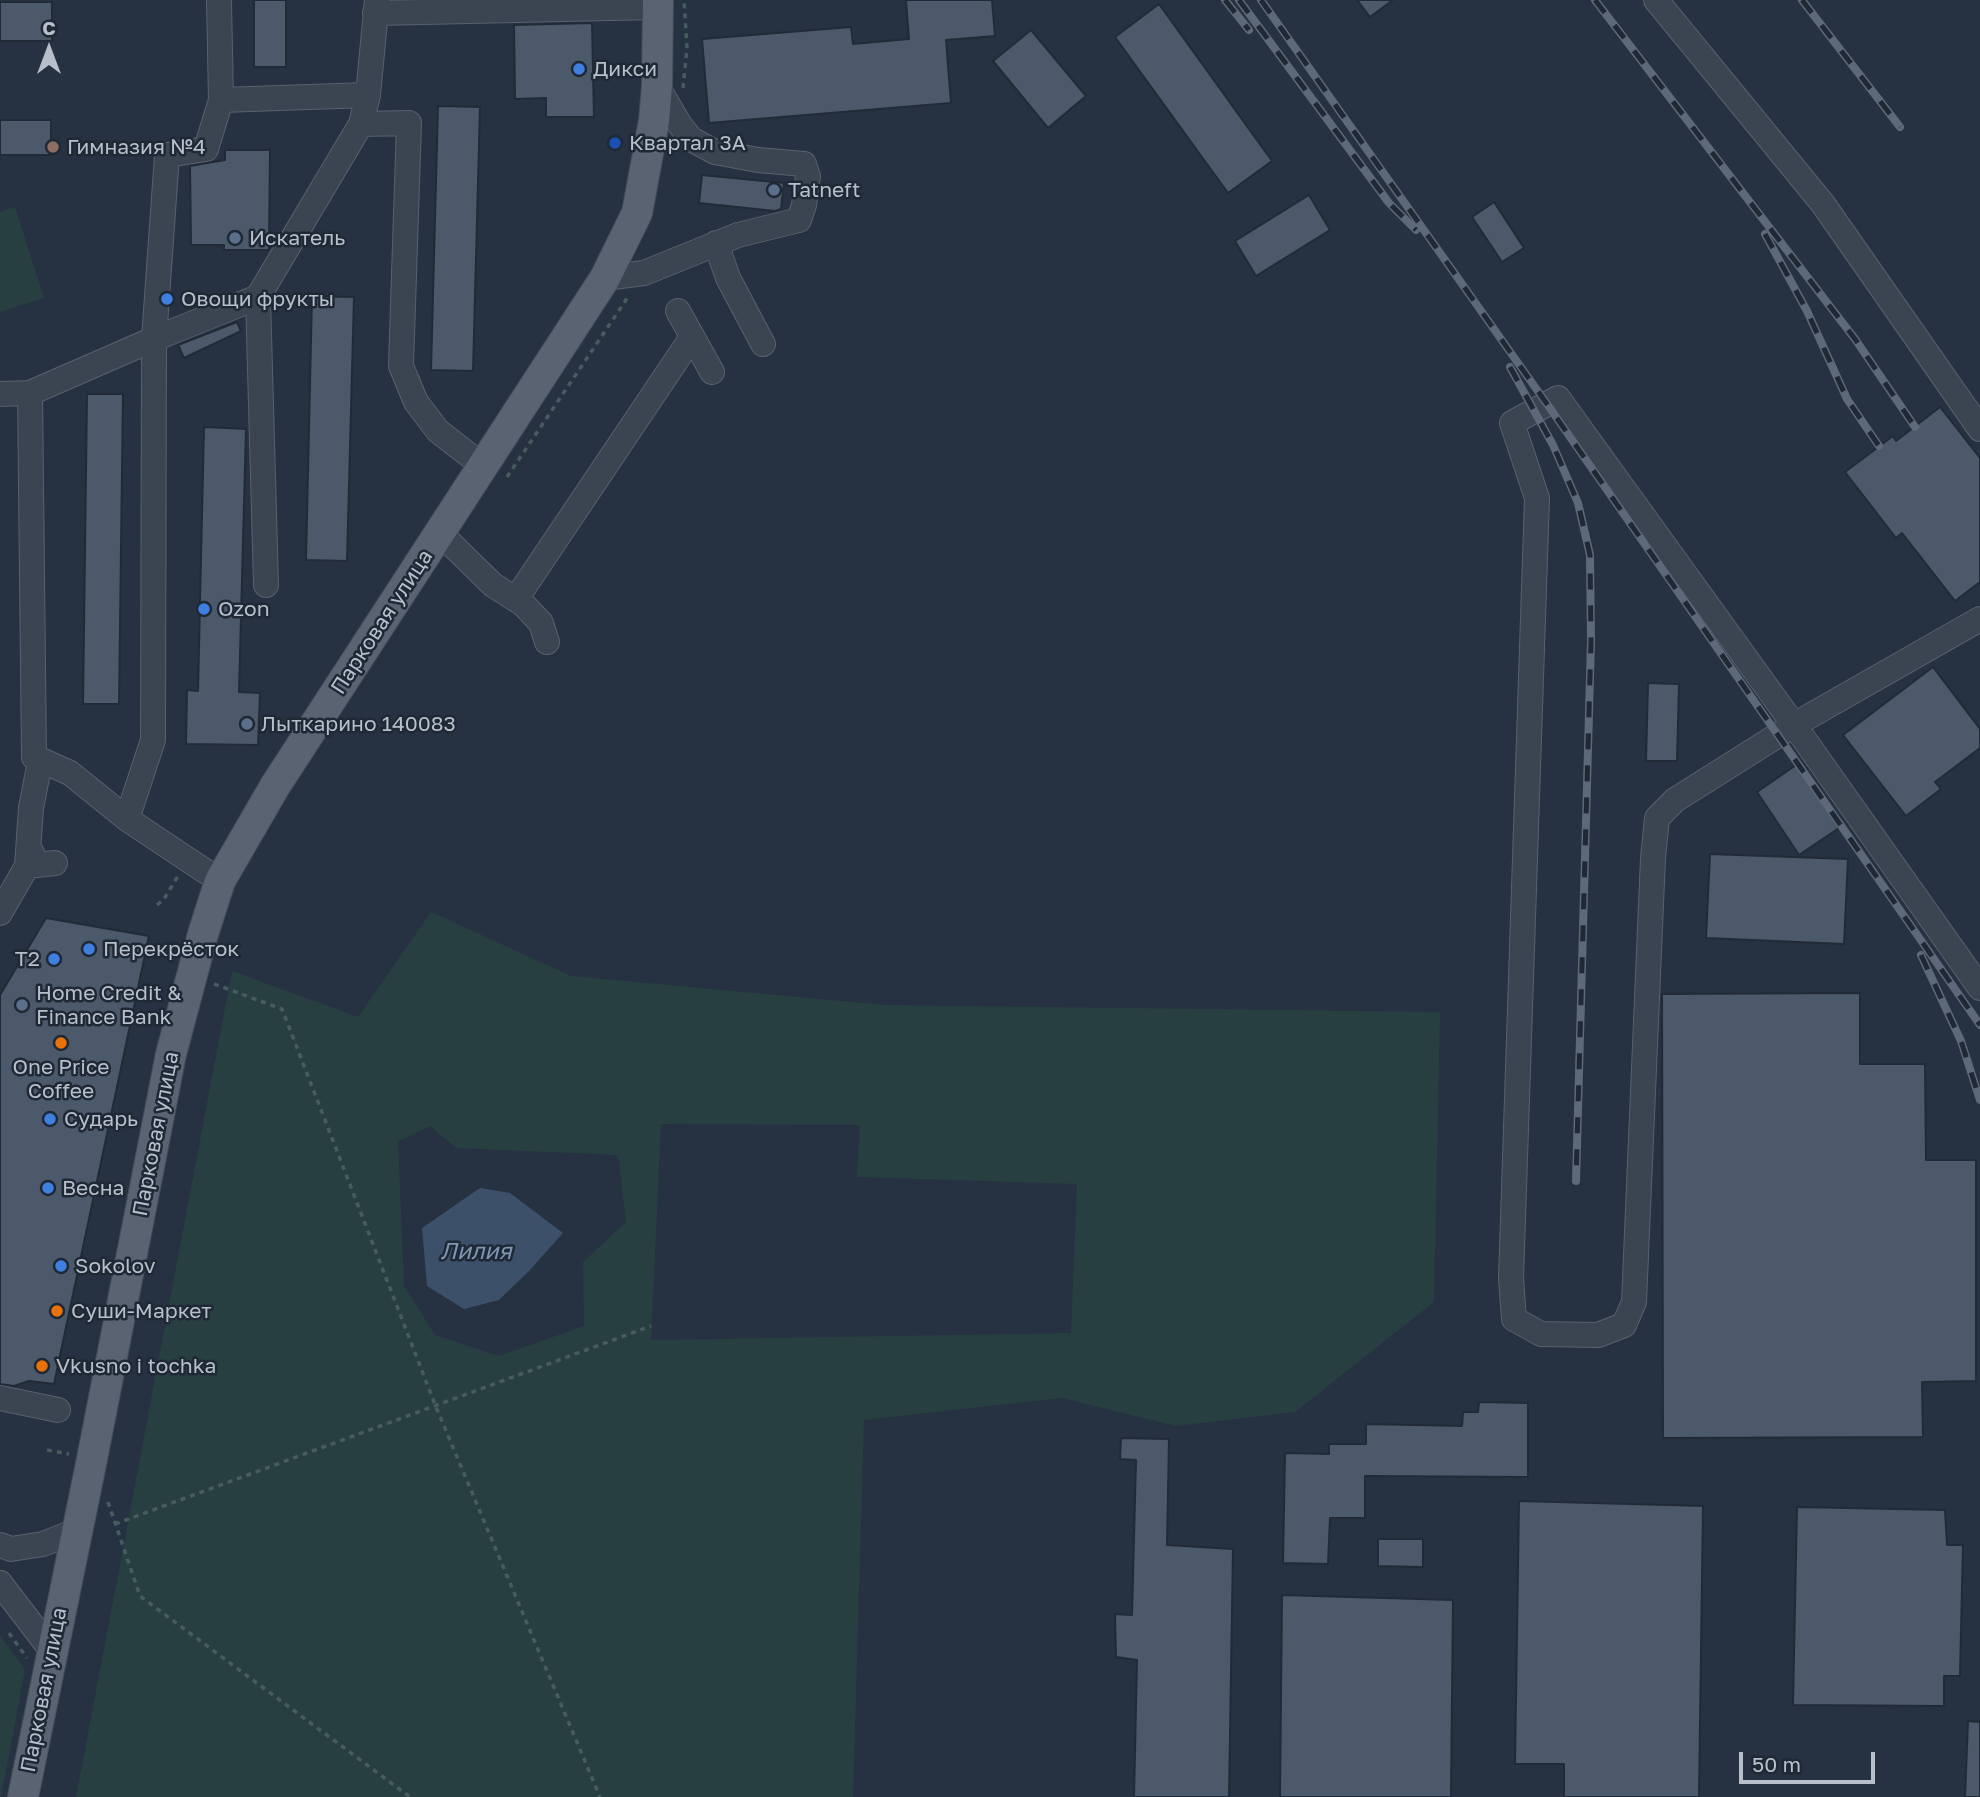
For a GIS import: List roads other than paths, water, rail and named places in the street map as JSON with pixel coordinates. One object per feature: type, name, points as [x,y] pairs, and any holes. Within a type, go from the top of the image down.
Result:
[{"type":"main road","name":"Парковая улица","points":[[23,1797],[171,1054],[220,881],[275,786],[605,278],[637,213],[654,121],[667,2]]},
{"type":"street","points":[[127,819],[153,740],[154,339],[167,155],[206,149],[221,100],[219,0]]},
{"type":"street","points":[[1656,0],[1823,204],[1980,429]]},
{"type":"street","points":[[266,585],[258,297],[361,124],[368,95],[376,7],[667,2]]},
{"type":"street","points":[[605,278],[644,273],[738,235],[799,220],[808,176],[804,164],[758,160],[715,152],[691,139],[657,86]]},
{"type":"street","points":[[221,100],[368,95]]},
{"type":"street","points":[[361,124],[409,123],[401,366],[416,402],[438,431],[483,466]]},
{"type":"street","points":[[716,243],[728,278],[763,344]]},
{"type":"street","points":[[0,394],[30,393],[258,297]]},
{"type":"street","points":[[678,311],[712,372]]},
{"type":"street","points":[[516,599],[692,337]]},
{"type":"street","points":[[30,393],[34,757],[70,773],[127,819],[220,881]]},
{"type":"street","points":[[1980,619],[1794,725],[1675,800],[1657,818],[1634,1302],[1623,1325],[1598,1335],[1541,1334],[1514,1319],[1510,1278],[1537,498],[1512,423],[1558,398],[1794,725],[1980,988]]},
{"type":"street","points":[[440,533],[493,585],[516,599],[541,623],[547,642]]},
{"type":"street","points":[[27,866],[31,808],[38,772],[44,763]]},
{"type":"street","points":[[0,913],[27,866],[47,817],[49,789],[55,779],[70,773]]},
{"type":"street","points":[[27,866],[55,863]]},
{"type":"street","points":[[0,1398],[58,1410]]},
{"type":"street","points":[[0,1545],[11,1549],[43,1544],[76,1531]]},
{"type":"street","points":[[0,1583],[52,1651]]},
{"type":"water","name":"Лилия","points":[[480,1188],[510,1193],[563,1233],[499,1300],[464,1309],[427,1286],[422,1228]]},
{"type":"railway","points":[[1225,0],[1249,30]]},
{"type":"railway","points":[[1239,0],[1389,203],[1416,230]]},
{"type":"railway","points":[[1261,0],[1547,404],[1980,1025]]},
{"type":"railway","points":[[1595,0],[1855,339],[1915,427]]},
{"type":"railway","points":[[1802,0],[1900,127]]},
{"type":"railway","points":[[1765,234],[1807,311],[1847,399],[1879,446]]},
{"type":"railway","points":[[1510,367],[1553,445],[1578,503],[1590,555],[1591,641],[1576,1181]]},
{"type":"railway","points":[[1921,955],[1961,1041],[1980,1100]]},
{"type":"place","name":"Дикси","points":[[579,69]]},
{"type":"place","name":"Квартал 3А","points":[[615,143]]},
{"type":"place","name":"Гимназия №4","points":[[53,147]]},
{"type":"place","name":"Tatneft","points":[[774,190]]},
{"type":"place","name":"Искатель","points":[[235,238]]},
{"type":"place","name":"Овощи фрукты","points":[[167,299]]},
{"type":"place","name":"Ozon","points":[[204,609]]},
{"type":"place","name":"Лыткарино 140083","points":[[247,724]]},
{"type":"place","name":"Перекрёсток","points":[[89,949]]},
{"type":"place","name":"T2","points":[[54,959]]},
{"type":"place","name":"Home Credit & Finance Bank","points":[[22,1005]]},
{"type":"place","name":"One Price Coffee","points":[[61,1043]]},
{"type":"place","name":"Сударь","points":[[50,1119]]},
{"type":"place","name":"Весна","points":[[48,1188]]},
{"type":"place","name":"Sokolov","points":[[61,1266]]},
{"type":"place","name":"Суши-Маркет","points":[[57,1311]]},
{"type":"place","name":"Vkusno i tochka","points":[[42,1366]]}]
